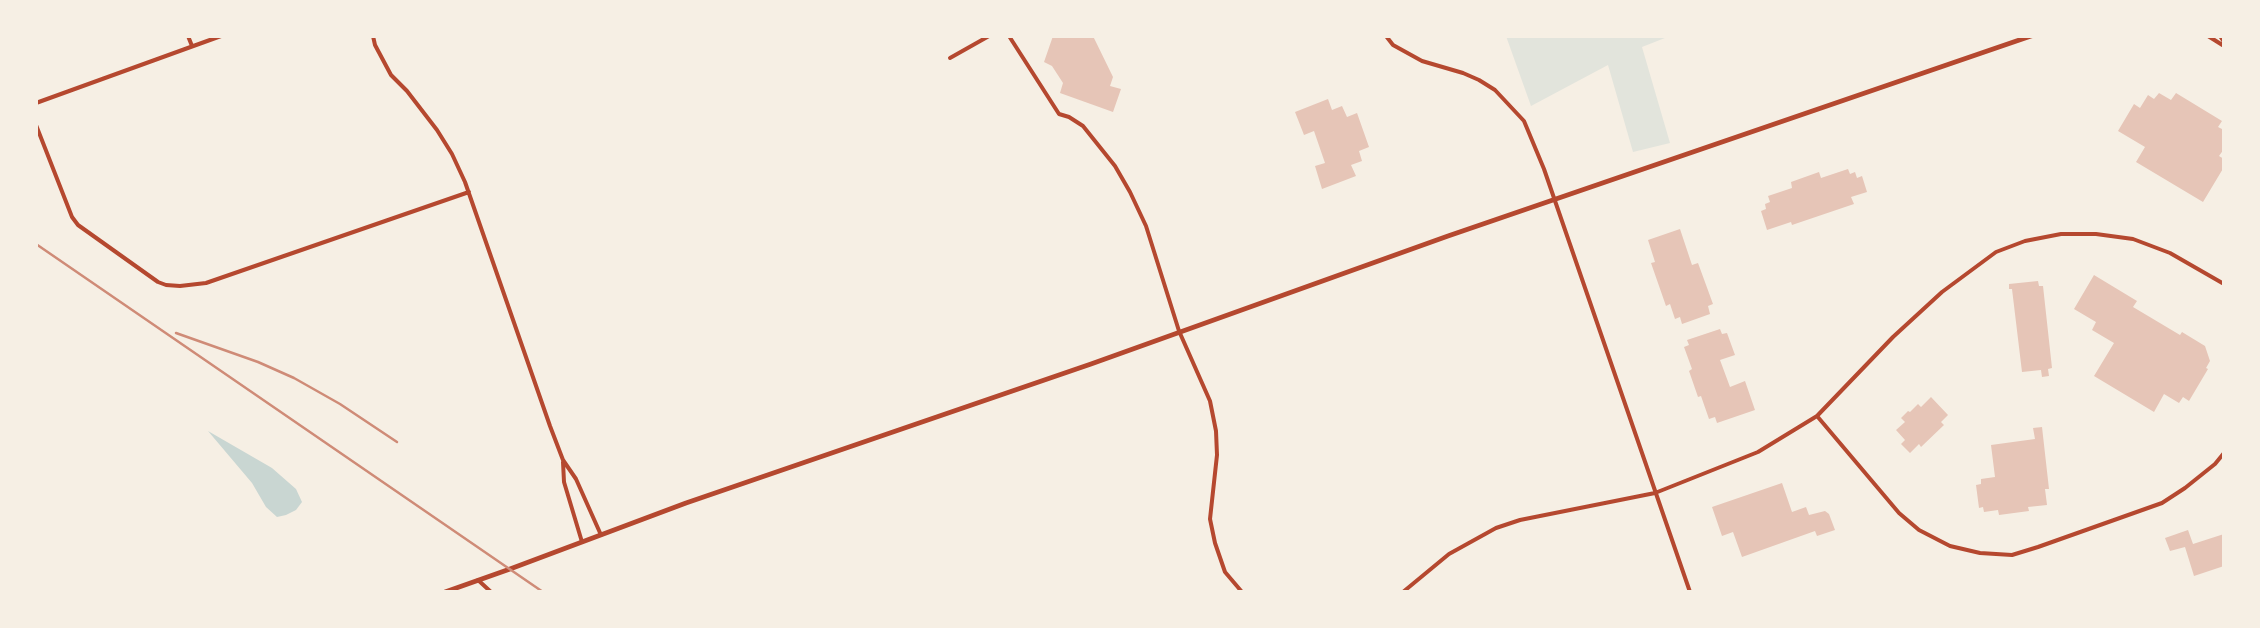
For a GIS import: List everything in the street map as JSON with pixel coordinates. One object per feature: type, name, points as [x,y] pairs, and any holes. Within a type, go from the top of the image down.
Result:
[{"type":"main road","points":[[445,592],[773,472],[1091,364],[1179,330],[1554,199],[2031,36]]},
{"type":"street","points":[[188,36],[192,46]]},
{"type":"street","points":[[36,103],[221,36]]},
{"type":"street","points":[[373,36],[375,45],[391,75],[420,107],[452,154],[469,192],[563,460],[576,478],[601,535]]},
{"type":"street","points":[[950,58],[989,36]]},
{"type":"street","points":[[1009,36],[1059,114],[1070,117],[1083,126],[1114,166],[1130,192],[1158,260],[1179,330],[1210,401],[1216,431],[1216,455],[1210,518],[1215,543],[1226,572],[1242,592]]},
{"type":"street","points":[[1386,36],[1393,45],[1406,54],[1422,61],[1463,72],[1495,90],[1524,121],[1536,148],[1554,199],[1690,592]]},
{"type":"street","points":[[2208,36],[2224,46]]},
{"type":"street","points":[[2220,36],[2224,42]]},
{"type":"street","points":[[36,124],[67,210],[78,225],[158,282],[166,285],[180,286],[206,283],[469,192]]},
{"type":"street","points":[[1403,592],[1449,554],[1496,528],[1520,520],[1655,493],[1758,452],[1818,416],[1893,338],[1942,292],[1996,252],[2025,241],[2061,234],[2096,234],[2133,239],[2170,253],[2224,284]]},
{"type":"street","points":[[1818,416],[1899,514],[1920,530],[1950,546],[1980,553],[2012,554],[2038,547],[2162,503],[2185,488],[2215,464],[2224,453]]},
{"type":"street","points":[[563,460],[564,482],[582,542]]},
{"type":"street","points":[[478,580],[491,592]]},
{"type":"shaded area","points":[[1506,36],[1670,36],[1642,47],[1670,143],[1633,152],[1608,65],[1531,106]]},
{"type":"shaded area","points":[[208,431],[272,468],[296,489],[302,502],[296,510],[277,517],[266,507],[252,483]]},
{"type":"building","points":[[1053,36],[1093,36],[1113,77],[1110,86],[1121,89],[1113,112],[1060,93],[1063,83],[1052,66],[1044,62]]},
{"type":"building","points":[[2159,93],[2171,100],[2176,93],[2222,121],[2218,127],[2224,130],[2224,149],[2219,156],[2224,159],[2224,167],[2203,202],[2136,162],[2145,147],[2118,131],[2134,104],[2140,108],[2148,95],[2154,99]]},
{"type":"building","points":[[1328,99],[1332,110],[1342,106],[1347,117],[1357,113],[1369,147],[1359,151],[1362,161],[1351,165],[1356,176],[1322,189],[1315,166],[1325,163],[1314,131],[1304,135],[1295,112]]},
{"type":"building","points":[[1848,169],[1850,174],[1855,172],[1857,178],[1862,176],[1867,192],[1851,197],[1854,204],[1792,225],[1791,222],[1767,230],[1761,211],[1766,209],[1765,204],[1770,202],[1768,196],[1792,188],[1791,182],[1819,172],[1821,178]]},
{"type":"building","points":[[1680,229],[1692,265],[1698,263],[1713,304],[1708,306],[1710,314],[1682,324],[1680,317],[1675,319],[1670,304],[1666,306],[1651,263],[1655,262],[1648,240]]},
{"type":"building","points":[[2094,275],[2137,301],[2133,307],[2180,335],[2182,332],[2205,346],[2210,361],[2206,368],[2208,369],[2189,401],[2183,397],[2179,403],[2164,394],[2154,412],[2094,376],[2114,343],[2092,330],[2096,322],[2074,309]]},
{"type":"building","points":[[2038,281],[2039,286],[2043,286],[2052,368],[2048,369],[2049,376],[2042,377],[2041,370],[2022,372],[2012,289],[2009,289],[2009,284]]},
{"type":"building","points":[[1720,329],[1722,334],[1727,333],[1735,355],[1720,360],[1730,387],[1745,381],[1755,410],[1717,423],[1715,417],[1709,419],[1701,396],[1698,397],[1689,371],[1692,369],[1684,347],[1689,345],[1687,340]]},
{"type":"building","points":[[1931,397],[1948,415],[1941,422],[1944,425],[1921,447],[1919,444],[1910,453],[1901,444],[1905,440],[1896,430],[1905,422],[1901,418],[1908,411],[1910,412],[1918,404],[1921,407]]},
{"type":"building","points":[[2042,427],[2049,489],[2045,489],[2047,505],[2028,507],[2029,511],[1999,515],[1998,510],[1984,512],[1983,507],[1979,508],[1976,485],[1981,484],[1981,479],[1995,477],[1991,445],[2035,439],[2033,428]]},
{"type":"building","points":[[1782,483],[1792,512],[1806,507],[1809,515],[1825,511],[1829,514],[1835,530],[1817,536],[1815,531],[1742,557],[1733,532],[1722,536],[1712,507]]},
{"type":"building","points":[[2188,530],[2193,544],[2224,534],[2224,566],[2194,576],[2185,547],[2170,551],[2165,538]]},
{"type":"railway","points":[[36,244],[543,592]]},
{"type":"railway","points":[[176,333],[258,362],[294,378],[340,404],[397,442]]}]
